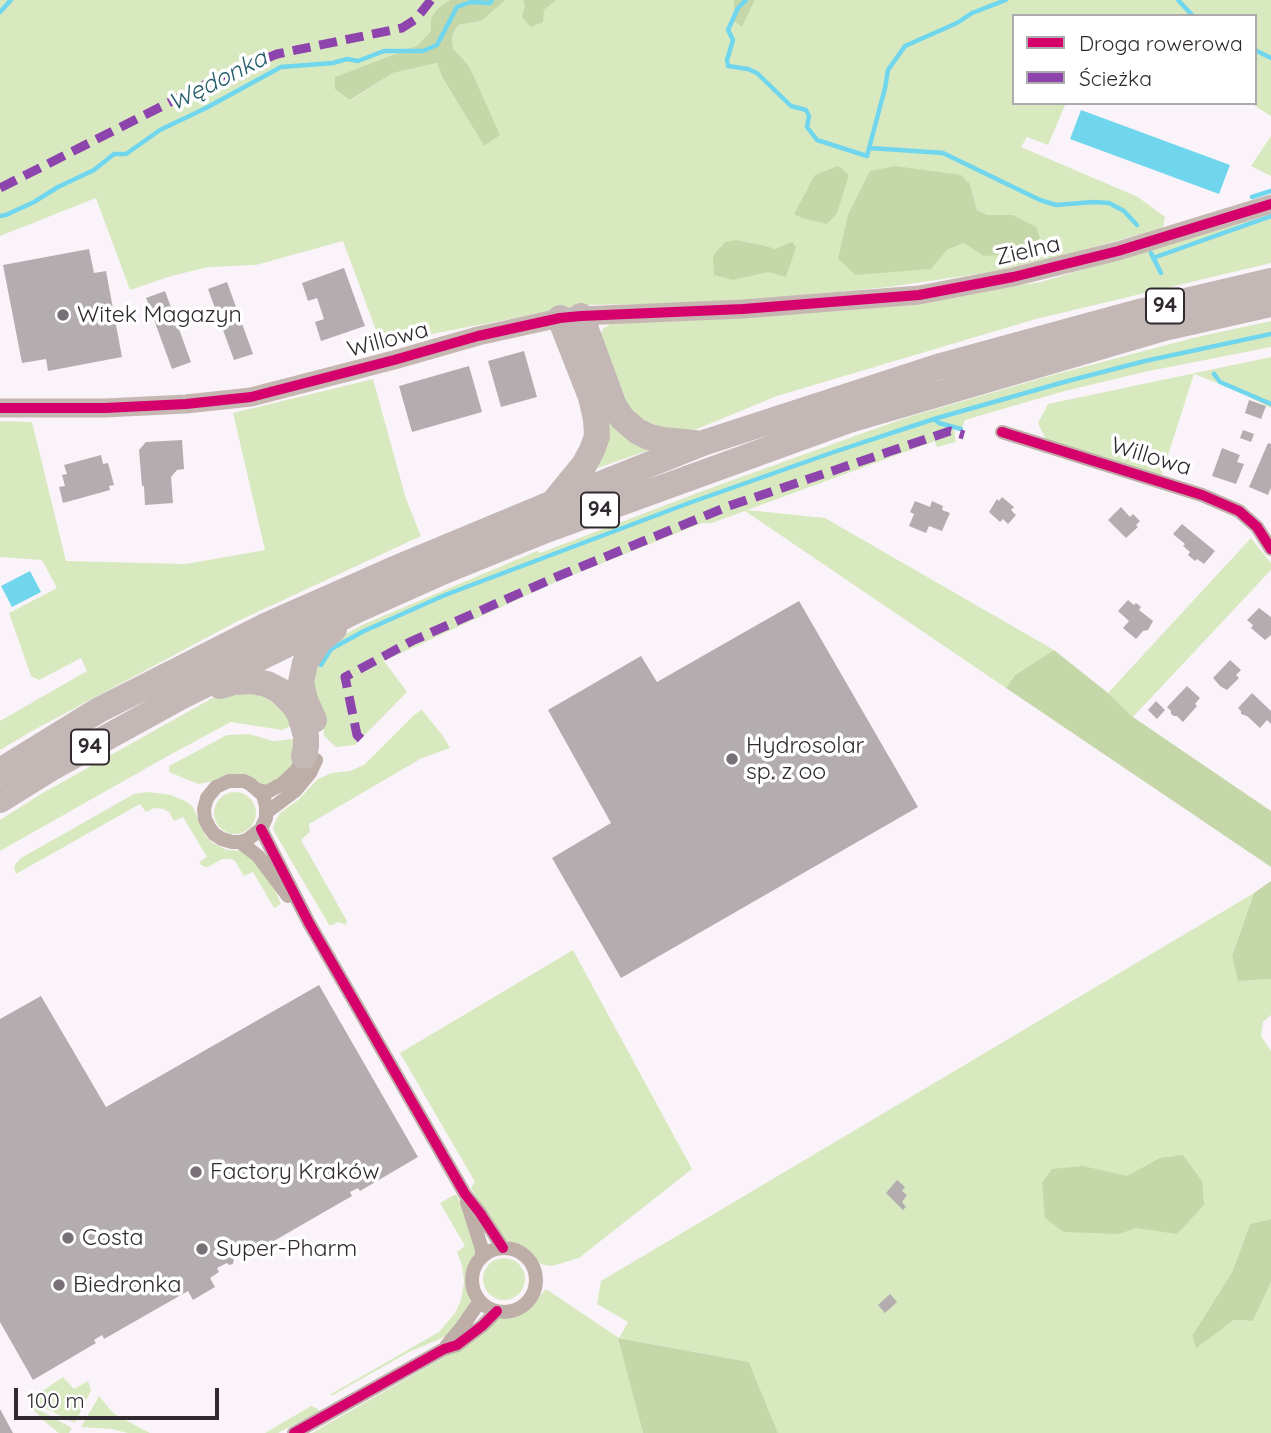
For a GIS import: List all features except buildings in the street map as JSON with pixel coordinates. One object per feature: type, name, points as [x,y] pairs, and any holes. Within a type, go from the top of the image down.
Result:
[{"type":"highway","name":"94","points":[[0,771],[99,710],[264,627],[397,568],[703,443],[937,367],[1135,313],[1271,281]]},
{"type":"highway","name":"94","points":[[0,800],[53,767],[182,696],[355,611],[546,530],[849,420],[1164,328],[1271,304]]},
{"type":"highway","points":[[571,317],[622,418],[649,437],[703,443]]},
{"type":"highway","points":[[553,503],[584,464],[597,436],[596,419],[571,317]]},
{"type":"highway","points":[[310,758],[318,745],[313,717],[301,682],[305,663],[319,640],[355,611]]},
{"type":"highway","points":[[182,696],[234,682],[267,684],[279,690],[300,715],[310,758]]},
{"type":"street","name":"Zielna","points":[[787,306],[919,295],[1013,277],[1118,251],[1271,204]]},
{"type":"street","name":"Willowa","points":[[0,408],[105,408],[251,397],[478,336],[571,317],[787,306]]},
{"type":"street","name":"Willowa","points":[[1002,432],[1209,498],[1239,511],[1257,527],[1271,549]]},
{"type":"street","points":[[259,790],[267,812],[261,829],[247,840],[232,842],[222,839],[208,827],[204,809],[207,798],[216,787],[229,781],[244,781],[267,792],[282,784],[310,758]]},
{"type":"street","points":[[267,812],[295,791],[310,773],[310,758]]},
{"type":"street","points":[[261,829],[309,923],[464,1194],[503,1248]]},
{"type":"street","points":[[240,842],[258,856],[309,923]]},
{"type":"street","points":[[464,1194],[482,1249],[482,1257]]},
{"type":"street","points":[[503,1248],[522,1253],[529,1260],[536,1278],[536,1287],[526,1304],[507,1312],[497,1311],[480,1301],[472,1284],[476,1265],[482,1257],[488,1252],[503,1248]]},
{"type":"street","points":[[443,1349],[480,1301]]},
{"type":"street","points":[[294,1433],[443,1349],[457,1345],[497,1311]]},
{"type":"green space","points":[[0,0],[450,0],[438,8],[431,18],[431,31],[418,45],[335,77],[351,100],[393,73],[437,63],[442,77],[484,146],[469,66],[453,48],[452,36],[458,25],[481,21],[506,0],[523,0],[525,6],[544,10],[556,0],[734,0],[733,21],[742,27],[755,0],[1271,0],[1271,116],[1253,105],[1257,105],[1257,14],[1012,14],[1012,105],[1065,105],[1048,145],[1027,137],[1021,147],[1138,197],[1165,217],[1163,228],[992,272],[888,287],[723,303],[581,305],[381,344],[343,241],[256,265],[209,267],[130,290],[96,198],[0,236]],"holes":[[[970,184],[977,210],[988,215],[1013,215],[983,256],[964,243],[947,250]],[[737,240],[775,250],[786,276],[769,272]]]},
{"type":"green space","points":[[450,0],[506,0],[481,21],[458,25],[452,36],[453,48],[469,66],[500,135],[484,146],[442,77],[437,63],[393,73],[350,100],[335,89],[335,77],[418,45],[431,31],[431,18],[438,8]]},
{"type":"green space","points":[[523,0],[556,0],[544,10],[543,22],[531,27],[522,17],[525,6]]},
{"type":"green space","points":[[734,0],[755,0],[742,27],[733,21]]},
{"type":"green space","points":[[1271,136],[1271,176],[1251,166]]},
{"type":"green space","points":[[838,166],[849,175],[837,213],[827,224],[794,214],[815,175]]},
{"type":"green space","points":[[895,166],[961,175],[970,184],[977,210],[988,215],[1013,215],[1036,227],[1040,238],[1021,254],[983,256],[964,243],[947,250],[931,269],[856,275],[838,259],[848,215],[870,171]]},
{"type":"green space","points":[[1271,214],[1271,263],[1036,319],[777,396],[697,429],[667,433],[634,421],[599,336],[604,328],[611,324],[899,303],[1041,282]]},
{"type":"green space","points":[[737,240],[775,249],[792,242],[796,247],[786,277],[768,272],[733,280],[714,275],[713,256],[725,242]]},
{"type":"green space","points":[[1271,321],[1271,347],[1144,372],[1061,392],[965,420],[961,431],[954,429],[956,442],[937,447],[935,441],[747,510],[825,518],[1054,650],[1015,675],[1006,688],[745,511],[712,523],[702,523],[558,581],[384,661],[407,692],[355,745],[336,747],[324,736],[322,717],[313,698],[313,667],[333,641],[362,625],[537,551],[540,553],[905,418],[1053,375],[1193,338]]},
{"type":"green space","points":[[1271,357],[1271,408],[1231,388],[1194,374],[1161,477],[1046,440],[1038,423],[1048,404]]},
{"type":"green space","points":[[373,379],[406,499],[421,536],[236,622],[0,750],[0,721],[87,671],[81,658],[39,680],[31,676],[9,613],[57,588],[42,560],[0,557],[0,421],[32,422],[66,561],[186,564],[265,550],[233,413]]},
{"type":"green space","points":[[609,406],[661,446],[586,472],[595,460]]},
{"type":"green space","points":[[1251,538],[1271,563],[1271,570],[1133,717],[1108,693]]},
{"type":"green space","points":[[1054,650],[1108,693],[1133,717],[1271,811],[1271,867],[1006,688],[1015,675]]},
{"type":"green space","points":[[234,686],[285,704],[294,725],[282,730],[231,722],[0,851],[0,820],[41,794]]},
{"type":"green space","points":[[422,710],[450,748],[422,758],[309,824],[310,832],[301,840],[347,921],[346,925],[338,922],[329,925],[275,833],[273,828],[277,818],[318,779],[364,765]]},
{"type":"green space","points":[[249,734],[273,741],[292,739],[299,743],[294,763],[285,776],[267,785],[257,782],[214,781],[198,784],[169,772],[169,766],[227,735]]},
{"type":"green space","points":[[148,792],[171,795],[187,802],[193,807],[205,835],[211,842],[227,850],[243,851],[252,856],[274,888],[281,904],[274,908],[253,872],[244,876],[231,859],[222,859],[208,867],[202,866],[199,862],[207,857],[183,817],[174,821],[164,809],[154,808],[146,812],[140,804],[16,874],[14,866],[21,858],[134,794]]},
{"type":"green space","points":[[235,792],[250,798],[256,813],[250,828],[235,834],[220,828],[214,813],[220,798]]},
{"type":"green space","points":[[1271,881],[1271,979],[1238,981],[1232,956],[1254,893]]},
{"type":"green space","points":[[1254,893],[1232,956],[1239,981],[1271,979],[1271,1015],[1263,1022],[1261,1036],[1271,1051],[1271,1219],[1250,1224],[1232,1272],[1192,1336],[1196,1347],[1234,1320],[1253,1321],[1271,1282],[1271,1433],[778,1433],[749,1362],[619,1338],[628,1322],[597,1304],[601,1281]]},
{"type":"green space","points":[[573,950],[692,1169],[579,1258],[552,1266],[538,1262],[524,1248],[506,1240],[497,1231],[471,1188],[475,1182],[400,1053]]},
{"type":"green space","points":[[1183,1155],[1202,1181],[1204,1205],[1177,1234],[1136,1228],[1119,1234],[1064,1232],[1045,1218],[1042,1183],[1052,1169],[1083,1166],[1127,1176],[1160,1158]]},
{"type":"green space","points":[[457,1195],[476,1239],[475,1255],[468,1268],[471,1299],[468,1312],[447,1335],[411,1351],[331,1396],[439,1332],[455,1313],[461,1300],[464,1282],[457,1252],[465,1246],[440,1203]]},
{"type":"green space","points":[[1271,1219],[1271,1282],[1253,1321],[1234,1320],[1196,1348],[1192,1336],[1232,1272],[1250,1224]]},
{"type":"green space","points":[[504,1258],[519,1264],[525,1279],[519,1294],[504,1300],[489,1294],[483,1279],[489,1264]]},
{"type":"green space","points":[[546,1289],[619,1338],[643,1433],[312,1433],[455,1351],[495,1320],[526,1311]]},
{"type":"green space","points":[[618,1338],[749,1362],[778,1433],[643,1433]]},
{"type":"green space","points":[[63,1377],[74,1389],[88,1381],[91,1390],[75,1423],[29,1400]]},
{"type":"green space","points":[[99,1396],[114,1414],[150,1433],[81,1427]]},
{"type":"green space","points":[[27,1403],[72,1428],[69,1433],[59,1433]]},
{"type":"green space","points":[[311,1406],[319,1411],[278,1433],[265,1433]]},
{"type":"water","points":[[1081,110],[1230,165],[1219,194],[1070,139]]},
{"type":"water","points":[[30,571],[41,592],[12,607],[1,586]]},
{"type":"waterway","points":[[0,12],[11,0]]},
{"type":"waterway","name":"Wędonka","points":[[0,216],[34,202],[94,170],[114,154],[126,154],[160,130],[281,67],[333,63],[347,59],[358,61],[384,51],[423,51],[437,45],[457,7],[471,2],[490,3],[492,0]]},
{"type":"waterway","name":"Wędonka","points":[[746,0],[738,8],[728,30],[733,40],[727,60],[728,66],[757,73],[791,106],[806,110],[809,116],[807,127],[817,140],[867,156],[888,70],[905,46],[957,23],[972,13],[1006,0]]},
{"type":"waterway","name":"Wędonka","points":[[1178,0],[1191,14]]},
{"type":"waterway","name":"Wędonka","points":[[1257,51],[1271,58]]},
{"type":"waterway","points":[[870,148],[943,153],[1040,200],[1056,205],[1109,203],[1124,211],[1137,225]]},
{"type":"waterway","points":[[1252,197],[1271,191]]},
{"type":"waterway","points":[[1153,258],[1271,216]]},
{"type":"waterway","points":[[1151,253],[1161,273]]},
{"type":"waterway","points":[[321,665],[331,649],[364,631],[445,595],[689,503],[834,452],[934,419],[1064,382],[1145,361],[1271,334]]},
{"type":"waterway","points":[[1214,374],[1220,382],[1271,404]]},
{"type":"waterway","points":[[934,419],[961,429]]},
{"type":"marked path","points":[[0,188],[210,82],[277,54],[402,28],[416,19],[431,0]]},
{"type":"marked path","points":[[361,739],[357,735],[345,677],[412,641],[556,577],[729,506],[950,431],[964,435]]},
{"type":"cycle path","points":[[0,408],[105,408],[251,397],[478,336],[560,318],[743,309],[919,295],[1013,277],[1118,251],[1271,204]]},
{"type":"cycle path","points":[[1002,432],[1202,495],[1239,511],[1257,527],[1271,549]]},
{"type":"cycle path","points":[[261,829],[309,923],[465,1194],[503,1248]]},
{"type":"cycle path","points":[[294,1433],[444,1349],[457,1345],[497,1311]]},
{"type":"place","name":"Witek Magazyn","points":[[63,315]]},
{"type":"place","name":"Hydrosolar sp. z oo","points":[[732,759]]},
{"type":"place","name":"Factory Kraków","points":[[196,1172]]},
{"type":"place","name":"Costa","points":[[68,1238]]},
{"type":"place","name":"Super-Pharm","points":[[202,1249]]},
{"type":"place","name":"Biedronka","points":[[59,1285]]}]
